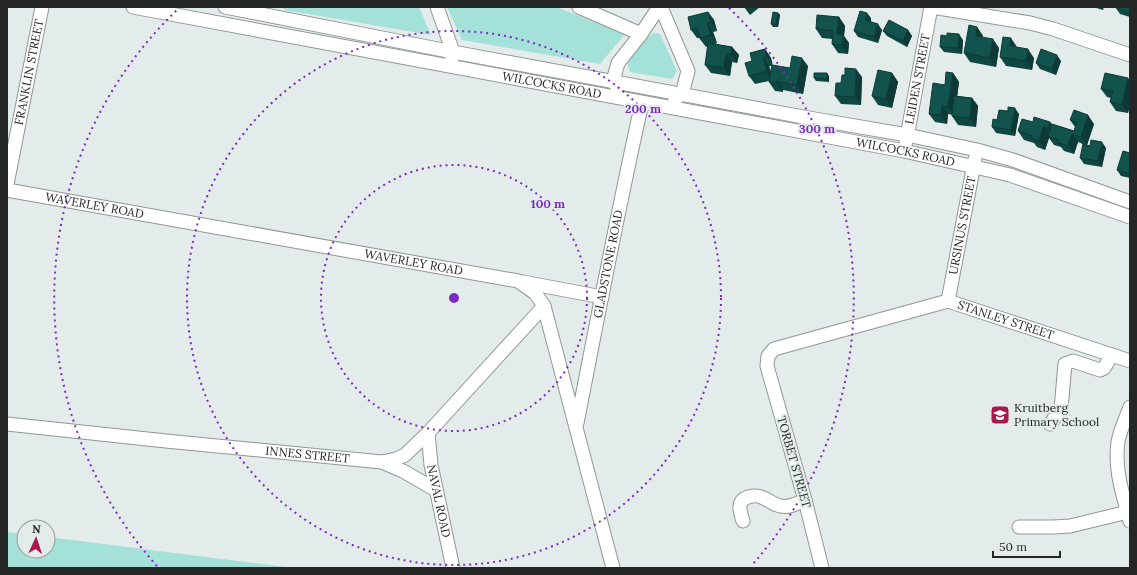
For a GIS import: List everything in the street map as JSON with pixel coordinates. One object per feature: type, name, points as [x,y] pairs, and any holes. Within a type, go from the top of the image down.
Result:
[{"type":"street","name":"FRANKLIN STREET","points":[[7,184],[42,7]]},
{"type":"street","name":"WILCOCKS ROAD","points":[[133,7],[904,151],[1010,175],[1130,217]]},
{"type":"street","name":"WILCOCKS ROAD","points":[[226,7],[251,9],[453,52],[907,135],[977,150],[1012,160],[1130,202]]},
{"type":"street","points":[[437,7],[453,52],[452,67]]},
{"type":"street","points":[[579,7],[641,34]]},
{"type":"street","points":[[626,100],[613,81],[618,63],[660,7]]},
{"type":"street","points":[[660,7],[688,71],[682,94],[664,107]]},
{"type":"street","points":[[932,7],[1030,23],[1130,54]]},
{"type":"street","name":"LEIDEN STREET","points":[[904,151],[932,7]]},
{"type":"street","points":[[246,29],[251,9]]},
{"type":"street","name":"GLADSTONE ROAD","points":[[576,426],[621,194],[642,103]]},
{"type":"street","points":[[807,132],[809,118]]},
{"type":"street","name":"URSINUS STREET","points":[[948,301],[977,150]]},
{"type":"street","name":"WAVERLEY ROAD","points":[[7,190],[518,281],[535,293],[544,306],[613,568]]},
{"type":"street","points":[[518,281],[602,297]]},
{"type":"street","name":"STANLEY STREET","points":[[768,356],[774,349],[948,301],[1130,361]]},
{"type":"street","name":"INNES STREET","points":[[7,424],[382,462],[396,459],[405,455],[428,433],[544,306]]},
{"type":"street","points":[[1050,424],[1061,409],[1065,364],[1073,362],[1100,370],[1104,368],[1112,355]]},
{"type":"street","name":"TORBET STREET","points":[[768,356],[767,366],[806,500],[822,568]]},
{"type":"street","points":[[1019,527],[1053,528],[1129,516],[1118,474],[1117,456],[1118,442],[1130,407]]},
{"type":"street","name":"NAVAL ROAD","points":[[428,433],[431,464],[453,568]]},
{"type":"street","points":[[382,462],[403,471],[436,490]]},
{"type":"street","points":[[743,521],[740,511],[740,504],[742,500],[746,498],[760,496],[775,505],[782,506],[806,500]]},
{"type":"shaded area","points":[[283,7],[419,7],[431,35],[285,10]]},
{"type":"shaded area","points":[[447,7],[556,7],[625,34],[600,64],[462,40]]},
{"type":"shaded area","points":[[654,33],[660,34],[677,71],[672,79],[630,72],[627,62],[645,39]]},
{"type":"shaded area","points":[[7,532],[16,533],[16,559],[56,559],[56,538],[294,568],[7,568]]},
{"type":"building","points":[[1130,7],[1130,13],[1116,8]]},
{"type":"building","points":[[860,11],[867,13],[865,20],[878,24],[874,37],[854,31]]},
{"type":"building","points":[[708,12],[711,22],[707,23],[711,35],[700,38],[697,28],[691,30],[688,17]]},
{"type":"building","points":[[773,12],[778,13],[776,24],[771,24]]},
{"type":"building","points":[[817,15],[839,17],[837,34],[843,35],[842,45],[832,44],[833,31],[816,29]]},
{"type":"building","points":[[889,20],[908,30],[903,41],[883,31]]},
{"type":"building","points":[[969,25],[977,27],[976,36],[993,39],[990,58],[964,53]]},
{"type":"building","points":[[947,33],[959,34],[958,48],[940,47],[941,35],[947,36]]},
{"type":"building","points":[[1003,37],[1011,38],[1010,46],[1028,49],[1026,61],[1000,57]]},
{"type":"building","points":[[708,43],[732,47],[731,54],[726,54],[724,68],[705,65]]},
{"type":"building","points":[[765,49],[767,57],[763,58],[767,71],[749,76],[745,63],[752,61],[750,53]]},
{"type":"building","points":[[1041,49],[1057,55],[1052,69],[1036,63]]},
{"type":"building","points":[[792,56],[802,58],[797,85],[777,81],[777,83],[769,82],[772,65],[790,68]]},
{"type":"building","points":[[845,68],[856,69],[855,97],[835,96],[836,83],[841,83],[842,75],[845,75]]},
{"type":"building","points":[[878,70],[892,73],[886,99],[872,96]]},
{"type":"building","points":[[946,72],[953,73],[948,107],[942,106],[941,115],[929,114],[933,83],[945,85]]},
{"type":"building","points":[[814,73],[827,73],[827,79],[814,78]]},
{"type":"building","points":[[1105,73],[1128,78],[1122,105],[1110,102],[1113,91],[1101,89]]},
{"type":"building","points":[[954,96],[972,98],[970,118],[952,116]]},
{"type":"building","points":[[1008,107],[1015,108],[1011,130],[992,127],[993,119],[997,120],[999,110],[1008,111]]},
{"type":"building","points":[[1074,110],[1088,115],[1081,137],[1072,134],[1068,146],[1058,143],[1059,140],[1048,136],[1052,124],[1074,131],[1077,122],[1070,120]]},
{"type":"building","points":[[1034,117],[1050,122],[1048,128],[1044,126],[1039,141],[1031,138],[1032,136],[1018,131],[1022,119],[1033,122]]},
{"type":"building","points":[[1091,140],[1102,142],[1098,161],[1080,158],[1083,144],[1090,146]]},
{"type":"building","points":[[1123,151],[1130,153],[1130,174],[1117,170]]},
{"type":"place","name":"Kruitberg Primary School","points":[[1000,415]]}]
